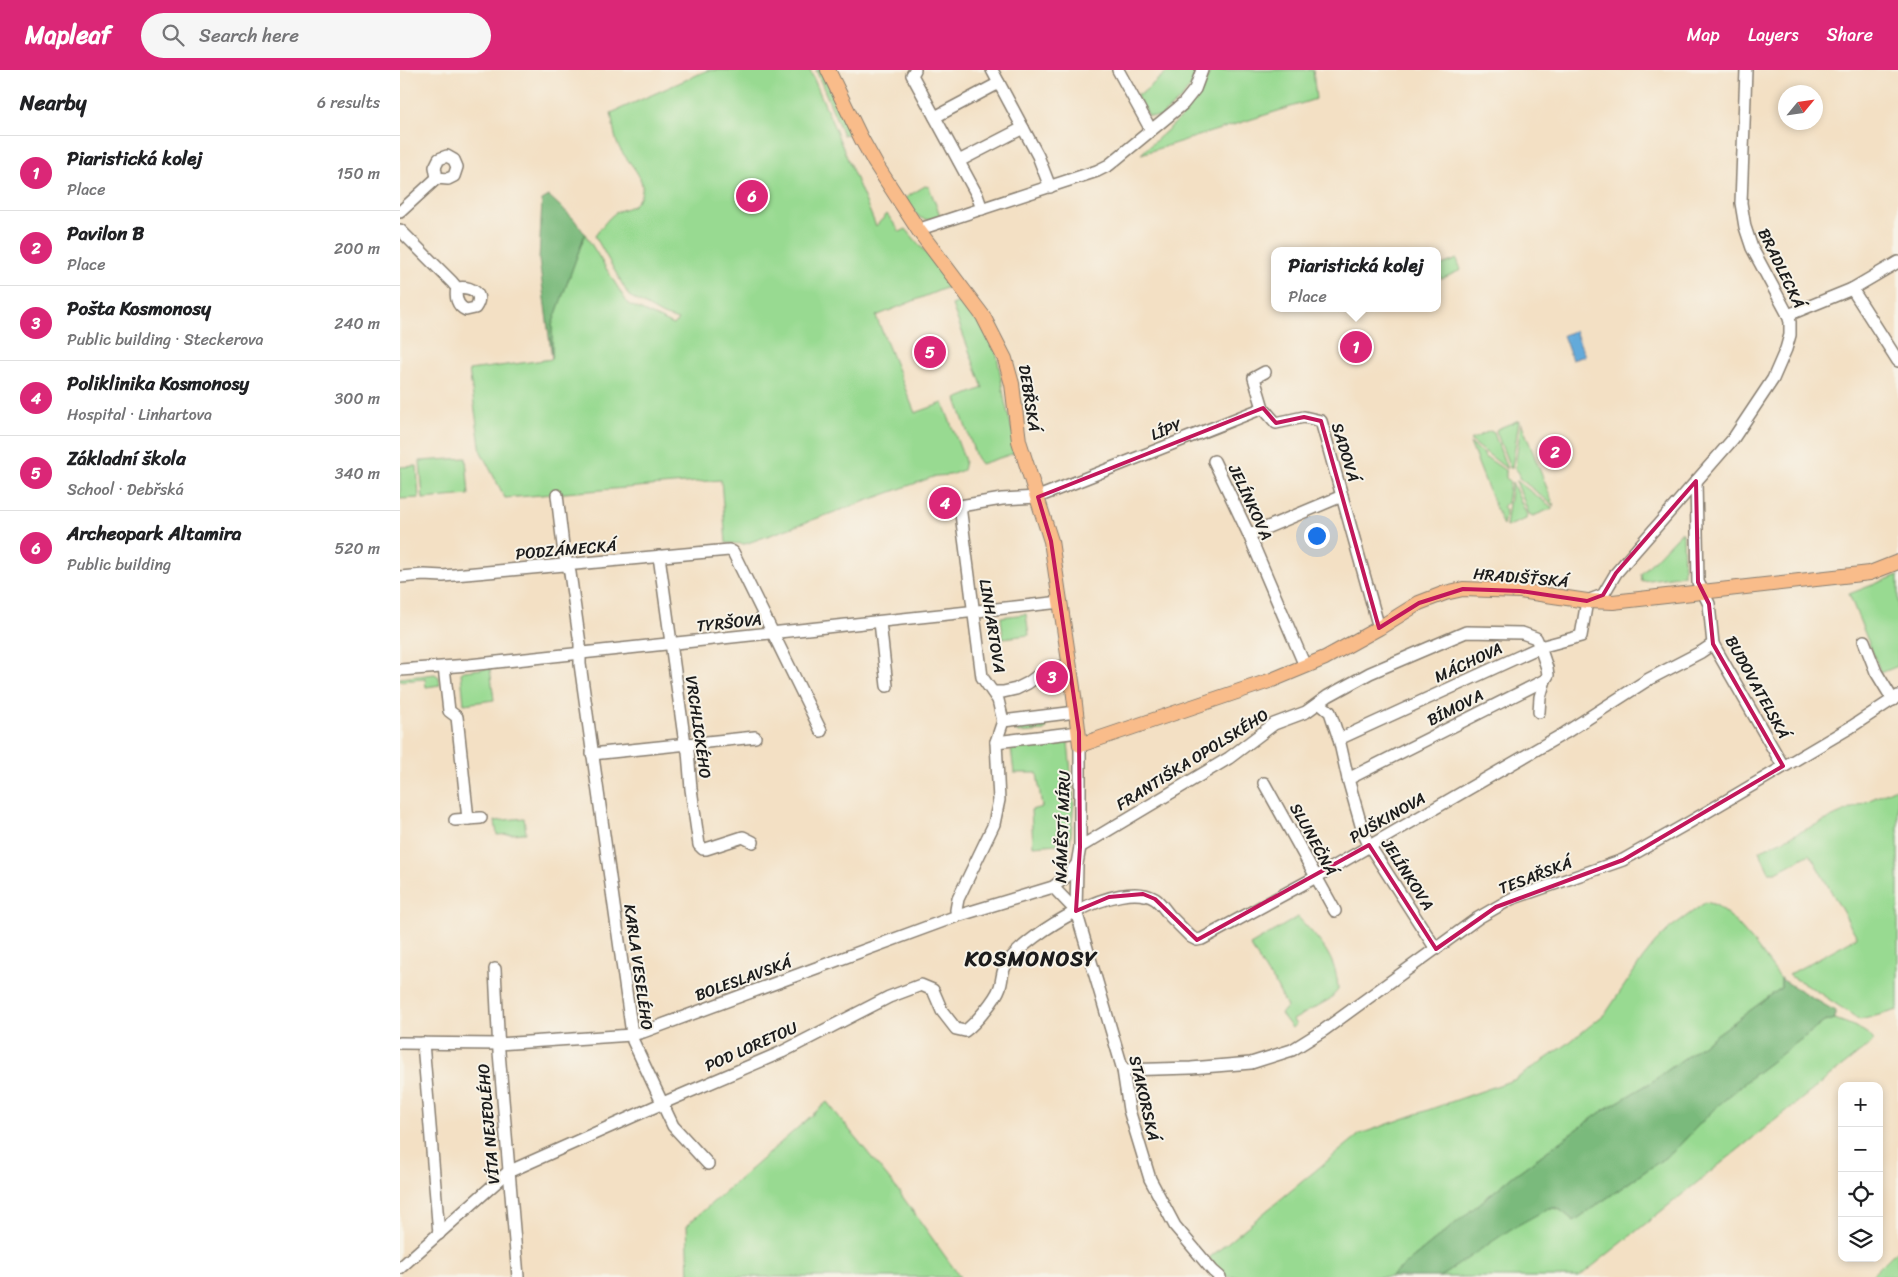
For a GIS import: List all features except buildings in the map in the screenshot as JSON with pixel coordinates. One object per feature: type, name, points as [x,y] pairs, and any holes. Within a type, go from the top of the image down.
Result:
[{"type":"main road","name":"DEBŘSKÁ","points":[[828,70],[860,138],[919,231],[983,316],[1002,350],[1010,376],[1019,441],[1051,542],[1080,738]]},
{"type":"main road","name":"HRADIŠŤSKÁ","points":[[1080,738],[1272,680],[1325,658],[1419,602],[1433,596],[1463,589],[1520,590],[1587,601],[1613,602],[1870,573],[1898,562]]},
{"type":"street","points":[[914,70],[912,75],[977,195],[982,209]]},
{"type":"street","points":[[992,70],[1038,156],[1050,187]]},
{"type":"street","points":[[1118,70],[1151,130]]},
{"type":"street","points":[[919,231],[923,228],[1097,171],[1109,165],[1190,96],[1195,89],[1202,70]]},
{"type":"street","name":"BRADLECKÁ","points":[[1587,601],[1603,595],[1616,573],[1733,439],[1773,379],[1786,350],[1790,335],[1788,315],[1752,248],[1744,227],[1741,204],[1746,70]]},
{"type":"street","points":[[935,117],[999,83]]},
{"type":"street","points":[[959,161],[1023,128]]},
{"type":"street","points":[[400,212],[437,178]]},
{"type":"street","points":[[400,230],[457,288]]},
{"type":"street","points":[[1788,315],[1852,289],[1898,262]]},
{"type":"street","points":[[1852,289],[1898,361]]},
{"type":"street","points":[[1263,408],[1254,378],[1265,372]]},
{"type":"street","name":"LÍPY","points":[[1038,497],[1263,408]]},
{"type":"street","name":"SADOVÁ","points":[[1263,408],[1276,422],[1304,417],[1321,421],[1378,628]]},
{"type":"street","name":"JELÍNKOVA","points":[[1214,461],[1249,535],[1306,666]]},
{"type":"street","points":[[1696,481],[1698,582],[1703,593]]},
{"type":"street","name":"KARLA VESELÉHO","points":[[557,495],[564,554],[568,565],[580,644],[579,654],[592,754],[633,1041],[673,1126],[708,1164]]},
{"type":"street","name":"SADOVÁ","points":[[1249,535],[1342,496]]},
{"type":"street","name":"LINHARTOVA","points":[[1003,721],[998,700],[982,677],[960,506],[1002,499],[1038,497]]},
{"type":"street","name":"PODZÁMECKÁ","points":[[400,577],[424,574],[443,576],[729,550],[733,552],[773,633]]},
{"type":"street","name":"VRCHLICKÉHO","points":[[659,556],[700,847],[706,849],[744,836],[752,842]]},
{"type":"street","name":"BUDOVATELSKÁ","points":[[1703,593],[1709,604],[1713,644],[1783,766]]},
{"type":"street","name":"MÁCHOVA","points":[[1339,739],[1540,646],[1581,636],[1587,601]]},
{"type":"street","name":"TYRŠOVA","points":[[400,670],[579,654],[1061,602]]},
{"type":"street","points":[[880,622],[887,686]]},
{"type":"street","name":"FRANTIŠKA OPOLSKÉHO","points":[[1080,847],[1229,758],[1274,724],[1306,712],[1328,696],[1370,673],[1466,632],[1522,633],[1536,638],[1540,646]]},
{"type":"street","points":[[773,633],[821,731]]},
{"type":"street","points":[[1864,641],[1876,672],[1895,698]]},
{"type":"street","name":"PUŠKINOVA","points":[[1076,911],[1110,897],[1130,893],[1143,894],[1155,899],[1197,940],[1316,876],[1565,733],[1649,679],[1702,652],[1713,644]]},
{"type":"street","points":[[1539,712],[1540,697],[1548,675],[1540,646]]},
{"type":"street","points":[[993,692],[1016,689],[1028,683],[1048,668],[1070,666]]},
{"type":"street","points":[[444,667],[449,712],[457,717],[468,819]]},
{"type":"street","name":"BÍMOVA","points":[[1348,779],[1545,680]]},
{"type":"street","name":"TESAŘSKÁ","points":[[1124,1070],[1191,1068],[1251,1063],[1292,1050],[1324,1030],[1478,918],[1511,899],[1622,860],[1851,727],[1895,698]]},
{"type":"street","name":"JELÍNKOVA","points":[[1319,704],[1330,712],[1339,739],[1363,832],[1369,845],[1436,948]]},
{"type":"street","points":[[957,916],[958,899],[994,824],[999,800],[996,742],[1003,721],[1076,712]]},
{"type":"street","points":[[592,754],[755,737]]},
{"type":"street","points":[[996,742],[1080,738]]},
{"type":"street","name":"NÁMĚSTÍ MÍRU","points":[[1076,911],[1076,864],[1080,847],[1080,738]]},
{"type":"street","name":"SLUNEČNÁ","points":[[1264,783],[1335,911]]},
{"type":"street","points":[[455,820],[481,818]]},
{"type":"street","name":"BOLESLAVSKÁ","points":[[400,1043],[499,1044],[632,1035],[957,916],[1052,887],[1066,877],[1076,864]]},
{"type":"street","points":[[1052,887],[1076,911]]},
{"type":"street","name":"POD LORETOU","points":[[400,1268],[508,1172],[782,1052],[889,997],[921,985],[933,990],[942,1011],[956,1029],[965,1031],[976,1024],[1000,988],[1002,973],[1006,963],[1018,951],[1076,911]]},
{"type":"street","name":"STAKORSKÁ","points":[[1076,911],[1124,1070],[1129,1110],[1150,1179],[1176,1226],[1218,1276]]},
{"type":"street","name":"VÍTA NEJEDLÉHO","points":[[495,969],[508,1172],[518,1277]]},
{"type":"street","points":[[423,1043],[439,1234]]},
{"type":"highlighted area","points":[[1263,408],[1276,423],[1304,417],[1321,421],[1379,628],[1419,603],[1463,589],[1520,591],[1587,601],[1603,595],[1616,573],[1696,481],[1698,582],[1709,604],[1713,644],[1783,766],[1623,860],[1496,907],[1436,949],[1369,845],[1197,940],[1155,899],[1143,894],[1109,897],[1076,911],[1080,847],[1079,732],[1051,541],[1038,497]]},
{"type":"green space","points":[[708,70],[810,70],[876,226],[887,214],[900,232],[906,229],[953,285],[876,316],[915,413],[943,403],[965,461],[963,470],[950,475],[936,476],[745,544],[726,543],[721,480],[505,498],[481,452],[469,370],[552,359],[552,325],[585,234],[628,304],[674,325],[678,320],[663,315],[629,296],[595,236],[615,213],[636,203],[642,193],[640,178],[617,143],[611,113]]},
{"type":"green space","points":[[816,70],[821,70],[850,133],[843,135]]},
{"type":"green space","points":[[1169,70],[1197,70],[1192,84],[1181,99],[1160,117],[1149,116],[1137,97],[1138,93],[1140,95]]},
{"type":"green space","points":[[1210,70],[1313,70],[1316,99],[1141,154],[1191,106],[1206,83]]},
{"type":"green space","points":[[925,186],[929,187],[940,215],[928,220],[919,217],[905,198]]},
{"type":"green space","points":[[549,196],[573,218],[585,234],[552,325],[552,359],[539,260],[542,200]]},
{"type":"green space","points":[[1457,259],[1461,270],[1441,279],[1441,265]]},
{"type":"green space","points":[[964,300],[984,325],[997,355],[1005,402],[1018,452],[981,464],[976,457],[956,399],[983,388],[952,305]]},
{"type":"green space","points":[[1519,420],[1512,468],[1510,468],[1496,431]]},
{"type":"green space","points":[[1521,422],[1554,506],[1519,478],[1519,473],[1515,468]]},
{"type":"green space","points":[[1490,431],[1494,433],[1507,469],[1470,440]]},
{"type":"green space","points":[[1470,443],[1484,454],[1485,458],[1506,471],[1506,478],[1510,482],[1507,503],[1503,506],[1506,511],[1503,526]]},
{"type":"green space","points":[[466,458],[469,495],[423,499],[420,461]]},
{"type":"green space","points":[[417,466],[419,498],[400,499],[400,467]]},
{"type":"green space","points":[[1516,481],[1553,508],[1533,516],[1529,514]]},
{"type":"green space","points":[[1512,482],[1527,515],[1526,519],[1506,527]]},
{"type":"green space","points":[[1680,533],[1683,533],[1684,575],[1642,581],[1641,574]]},
{"type":"green space","points":[[1898,575],[1898,666],[1881,673],[1849,594]]},
{"type":"green space","points":[[1026,614],[1029,635],[1003,638],[1001,617]]},
{"type":"green space","points":[[490,668],[494,700],[464,704],[461,673]]},
{"type":"green space","points":[[435,674],[439,677],[440,685],[426,687],[425,679],[400,681],[400,678]]},
{"type":"green space","points":[[1043,722],[1047,727],[1044,731],[1018,733],[1015,729],[1017,725]]},
{"type":"green space","points":[[1068,742],[1074,803],[1070,843],[1033,846],[1031,810],[1042,807],[1037,773],[1014,773],[1011,748]]},
{"type":"green space","points":[[1898,787],[1898,1010],[1860,1020],[1809,986],[1788,975],[1857,937],[1810,854],[1776,872],[1769,872],[1759,851]]},
{"type":"green space","points":[[524,818],[526,833],[497,835],[495,821]]},
{"type":"green space","points":[[1706,902],[1716,905],[1731,917],[1755,944],[1781,979],[1781,988],[1650,1083],[1601,1112],[1513,1176],[1390,1277],[1223,1277],[1209,1258],[1360,1134],[1516,1079],[1566,1045],[1606,1013],[1656,942],[1670,928]]},
{"type":"green space","points":[[1298,917],[1326,950],[1337,978],[1338,990],[1330,999],[1293,1020],[1296,1025],[1292,1028],[1281,1014],[1287,1007],[1274,981],[1268,975],[1250,945]]},
{"type":"green space","points":[[1781,979],[1835,1011],[1835,1019],[1824,1022],[1751,1077],[1714,1109],[1673,1152],[1574,1221],[1558,1208],[1549,1208],[1511,1229],[1440,1277],[1390,1277],[1513,1176],[1601,1112],[1650,1083],[1781,988]]},
{"type":"green space","points":[[1835,1019],[1863,1031],[1872,1037],[1874,1041],[1579,1277],[1440,1277],[1514,1226],[1543,1210],[1558,1209],[1574,1221],[1673,1152],[1714,1109],[1751,1077],[1824,1022]]},
{"type":"green space","points":[[827,1102],[897,1189],[960,1277],[689,1277],[687,1225]]},
{"type":"green space","points":[[1898,1249],[1898,1277],[1870,1277]]},
{"type":"water","points":[[1575,331],[1585,356],[1572,360],[1563,335]]},
{"type":"place","name":"Archeopark Altamira","points":[[752,196]]},
{"type":"place","name":"Piaristická kolej","points":[[1356,347]]},
{"type":"place","name":"Základní škola","points":[[930,352]]},
{"type":"place","name":"Pavilon B","points":[[1555,452]]},
{"type":"place","name":"Poliklinika Kosmonosy","points":[[945,503]]},
{"type":"place","name":"Pošta Kosmonosy","points":[[1052,677]]},
{"type":"district","name":"KOSMONOSY","points":[[1031,959]]}]
